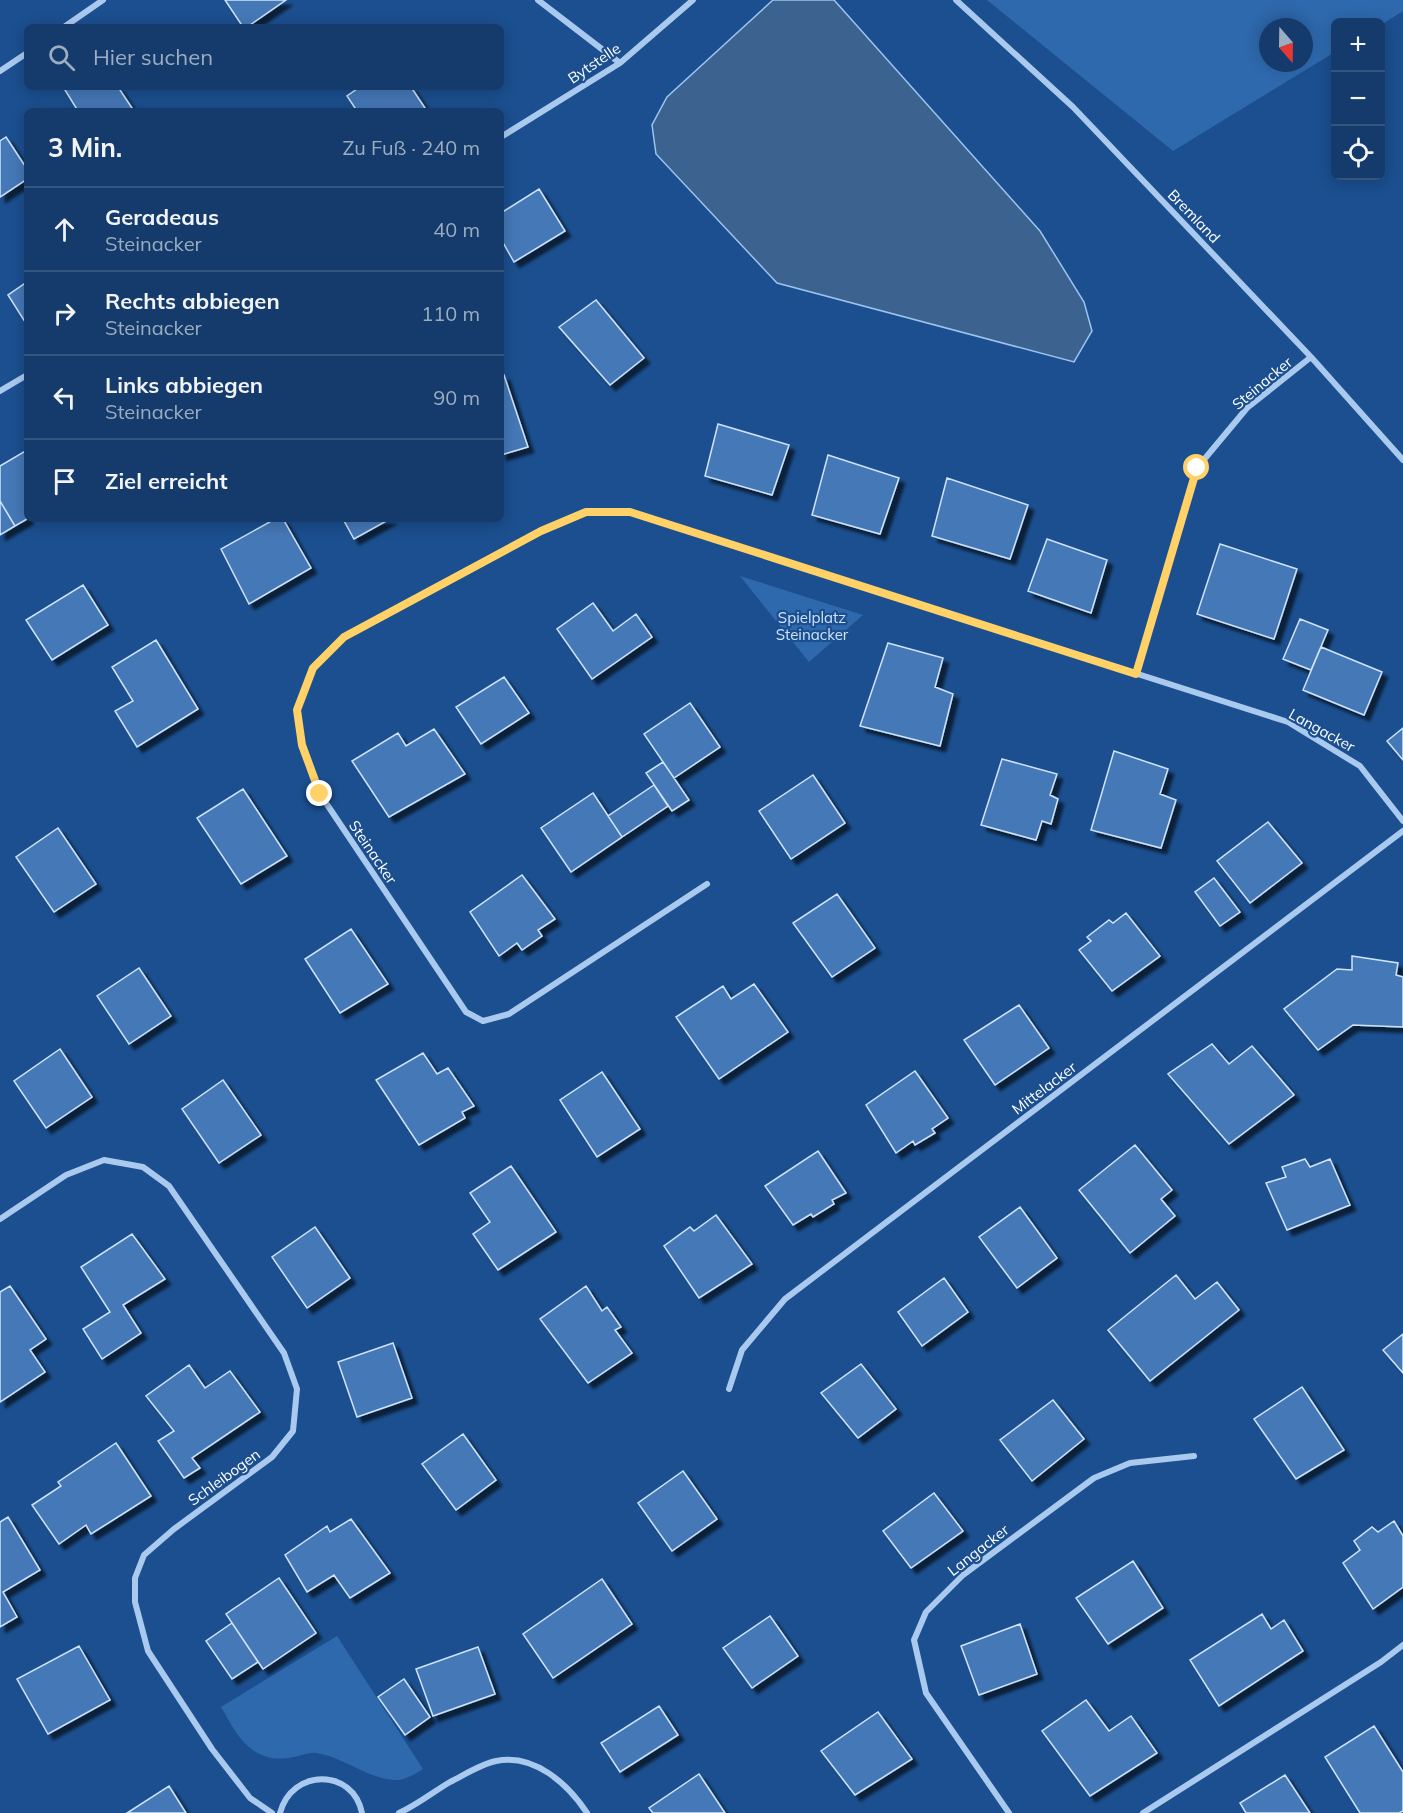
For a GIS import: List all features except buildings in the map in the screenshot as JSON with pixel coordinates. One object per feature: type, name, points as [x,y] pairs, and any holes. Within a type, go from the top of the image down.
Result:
[{"type":"street","points":[[68,24],[103,0]]},
{"type":"street","points":[[538,0],[620,63]]},
{"type":"street","name":"Bytstelle","points":[[504,135],[620,63],[693,0]]},
{"type":"street","name":"Bremland","points":[[956,0],[1073,107],[1311,357],[1403,460]]},
{"type":"street","points":[[0,71],[24,55]]},
{"type":"street","name":"Steinacker","points":[[707,884],[509,1014],[483,1021],[466,1012],[320,794],[302,745],[297,710],[313,668],[344,637],[541,531],[586,512],[630,512],[1136,674],[1197,468],[1247,408],[1311,357]]},
{"type":"street","points":[[0,391],[24,377]]},
{"type":"street","name":"Langacker","points":[[1136,674],[1288,722],[1360,766],[1403,821]]},
{"type":"street","name":"Mittelacker","points":[[729,1389],[742,1350],[785,1299],[1403,831]]},
{"type":"street","name":"Schleibogen","points":[[0,1220],[66,1175],[104,1160],[143,1167],[169,1186],[284,1353],[297,1389],[293,1431],[272,1457],[174,1529],[144,1556],[135,1578],[135,1602],[148,1651],[212,1749],[250,1798],[272,1813]]},
{"type":"street","name":"Langacker","points":[[1009,1813],[926,1693],[914,1640],[926,1611],[963,1575],[1094,1478],[1130,1463],[1194,1456]]},
{"type":"street","points":[[1143,1813],[1381,1662],[1403,1645]]},
{"type":"street","points":[[399,1813],[450,1782],[496,1761],[526,1761],[548,1772],[565,1786],[587,1813]]},
{"type":"street","points":[[280,1813],[282,1804],[290,1791],[302,1783],[316,1779],[331,1780],[344,1786],[355,1796],[362,1813]]},
{"type":"green space","points":[[987,0],[1403,0],[1403,11],[1385,22],[1385,18],[1331,18],[1331,54],[1313,65],[1313,18],[1259,18],[1259,72],[1302,72],[1173,151]]},
{"type":"green space","name":"Spielplatz Steinacker","points":[[740,576],[863,615],[809,662]]},
{"type":"green space","points":[[337,1636],[423,1769],[413,1775],[398,1780],[374,1776],[326,1755],[316,1753],[270,1758],[254,1751],[244,1742],[221,1707]]},
{"type":"shaded area","points":[[773,0],[834,0],[1040,231],[1084,302],[1092,331],[1074,362],[777,283],[656,154],[652,125],[667,97]]},
{"type":"route","points":[[320,794],[302,745],[297,710],[313,668],[344,637],[541,531],[586,512],[630,512],[1136,674],[1197,468]]}]
